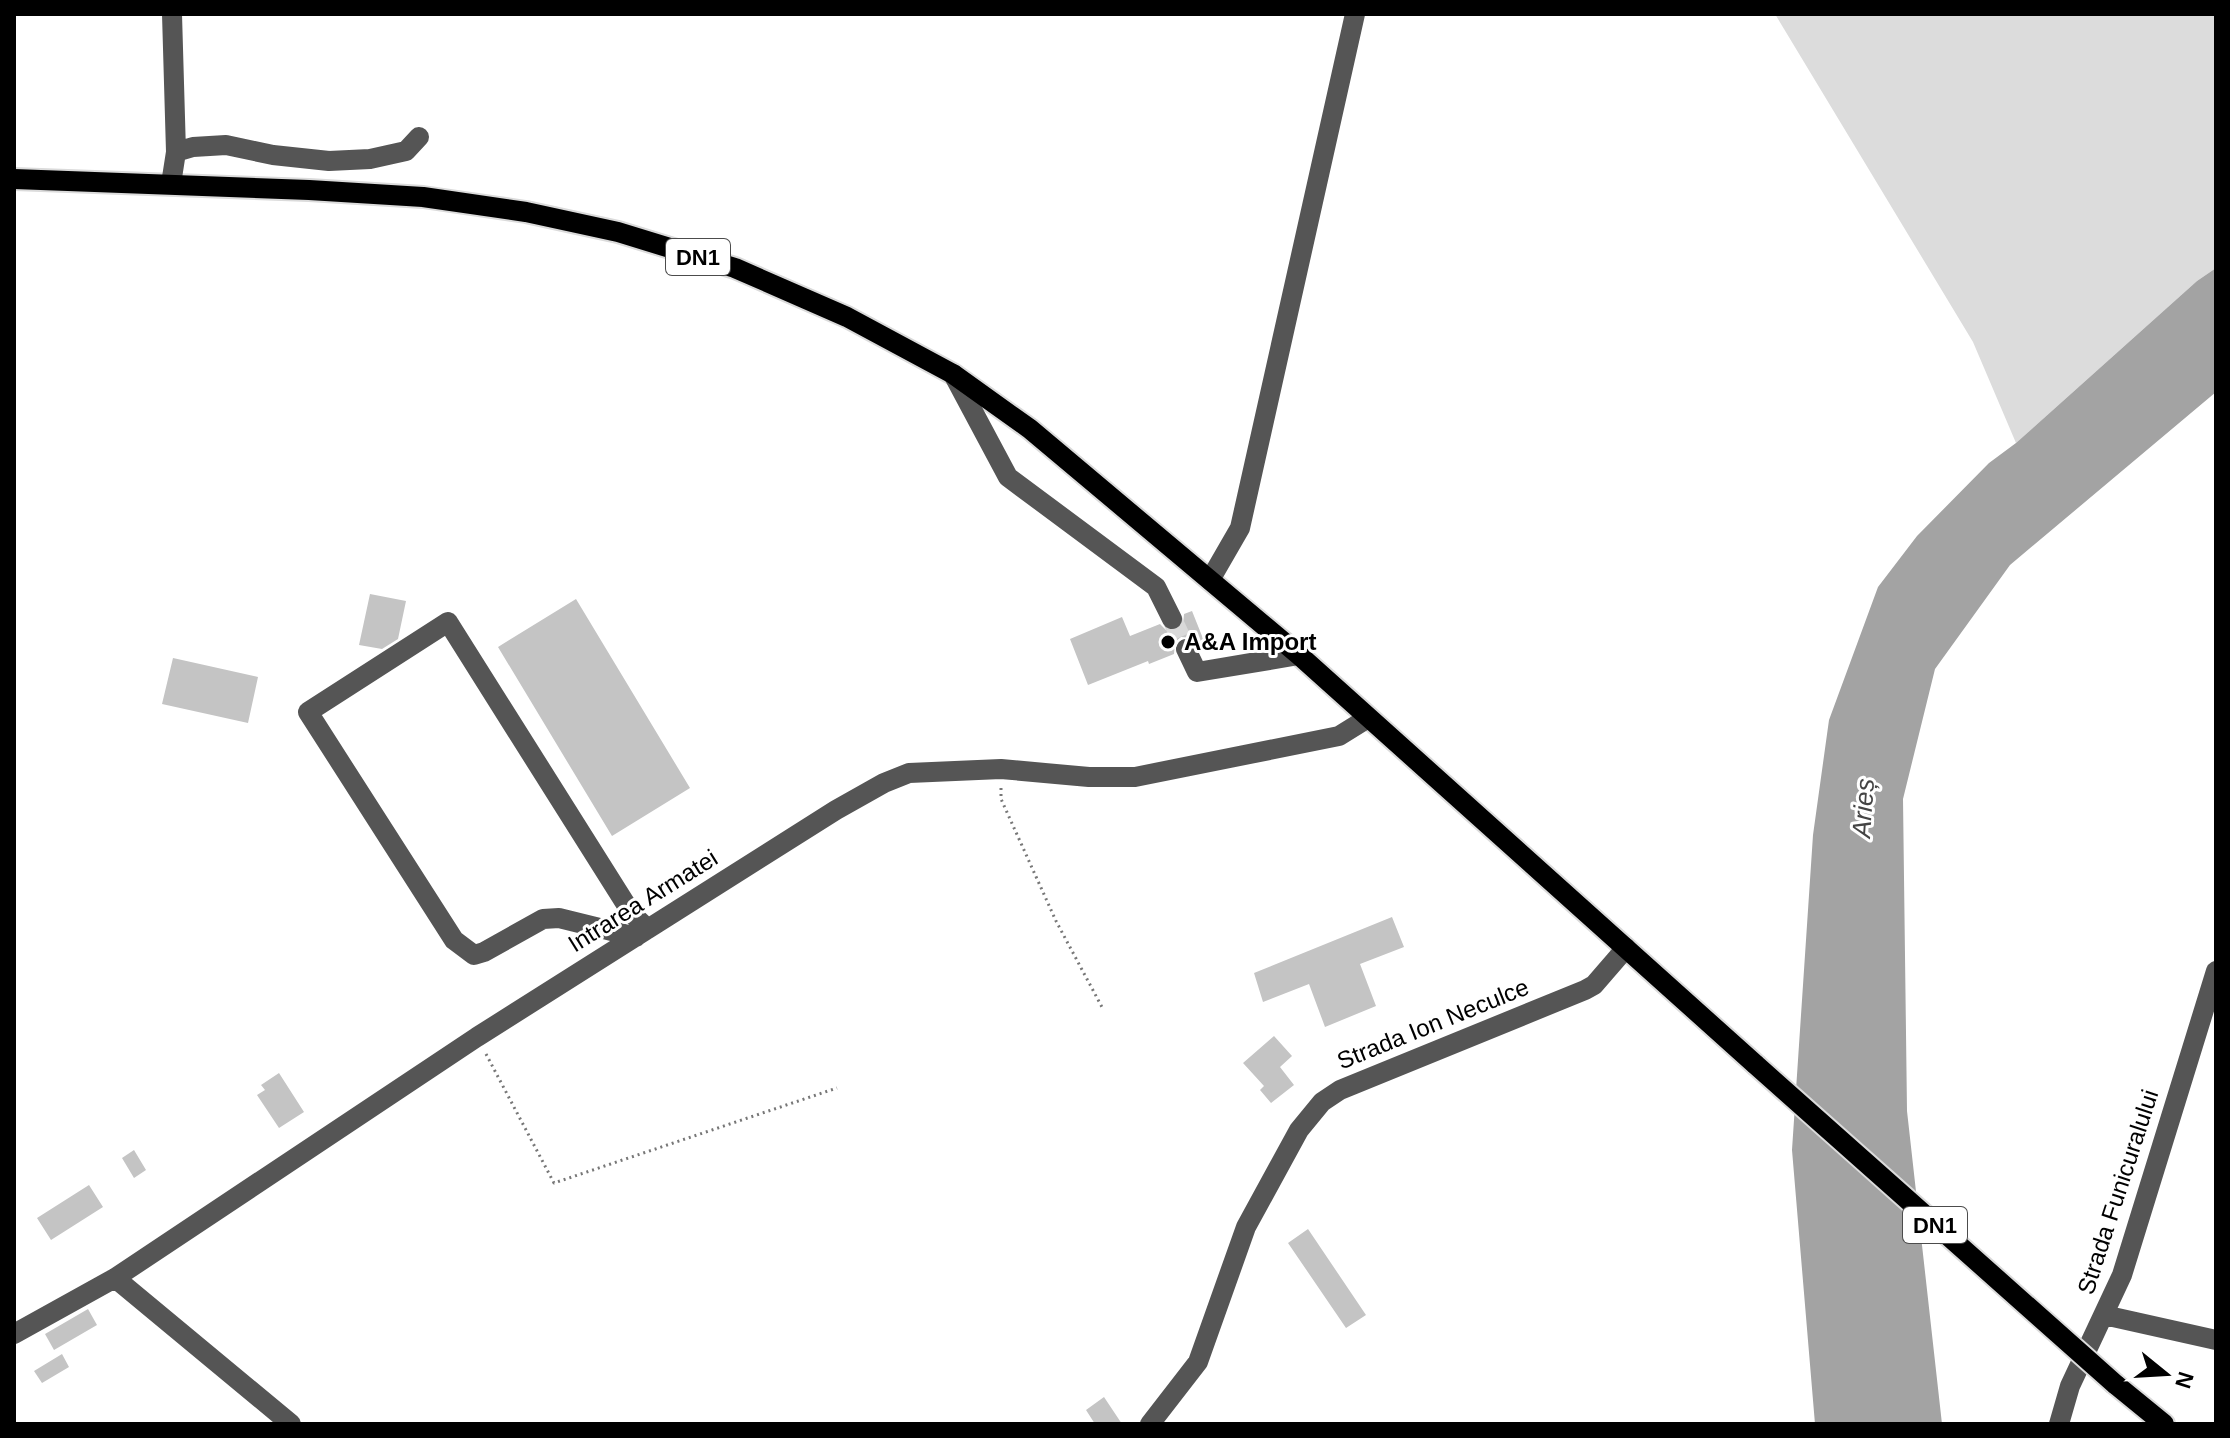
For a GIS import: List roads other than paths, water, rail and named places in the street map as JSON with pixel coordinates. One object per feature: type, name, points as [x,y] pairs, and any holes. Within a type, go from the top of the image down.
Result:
[{"type":"main road","name":"DN1","points":[[14,179],[423,197],[526,212],[618,232],[735,268],[847,317],[953,374],[1030,429],[1299,655],[1756,1065],[2164,1424]]},
{"type":"street","points":[[171,184],[176,152],[172,14]]},
{"type":"street","points":[[1210,580],[1240,528],[1355,14]]},
{"type":"street","points":[[176,152],[193,147],[226,145],[273,155],[329,161],[370,159],[406,151],[419,137]]},
{"type":"street","points":[[953,374],[1008,477],[1156,587],[1172,619]]},
{"type":"street","points":[[448,622],[642,933],[559,918],[543,919],[474,955],[454,940],[308,712],[448,622]]},
{"type":"street","points":[[1186,649],[1197,672],[1299,655]]},
{"type":"street","name":"Intrarea Armatei","points":[[14,1334],[115,1278],[477,1037],[836,810],[884,783],[909,773],[1001,769],[1089,777],[1135,777],[1339,736],[1368,718]]},
{"type":"street","name":"Strada Ion Neculce","points":[[1150,1424],[1198,1362],[1246,1227],[1299,1130],[1322,1102],[1340,1090],[1585,990],[1594,985],[1626,948]]},
{"type":"street","name":"Strada Funicuralului","points":[[2064,1419],[2070,1386],[2122,1275],[2216,971]]},
{"type":"street","points":[[115,1278],[291,1424]]},
{"type":"street","points":[[2104,1315],[2216,1340]]},
{"type":"water","name":"Arieș","points":[[2216,268],[2216,392],[2010,565],[1935,669],[1903,799],[1907,1111],[1942,1424],[1815,1424],[1792,1150],[1813,835],[1829,720],[1878,587],[1917,536],[1989,463],[2016,443],[2197,281]]},
{"type":"tunnel","points":[[1172,619],[1186,649]]},
{"type":"place","name":"A&A Import","points":[[1168,642]]}]
